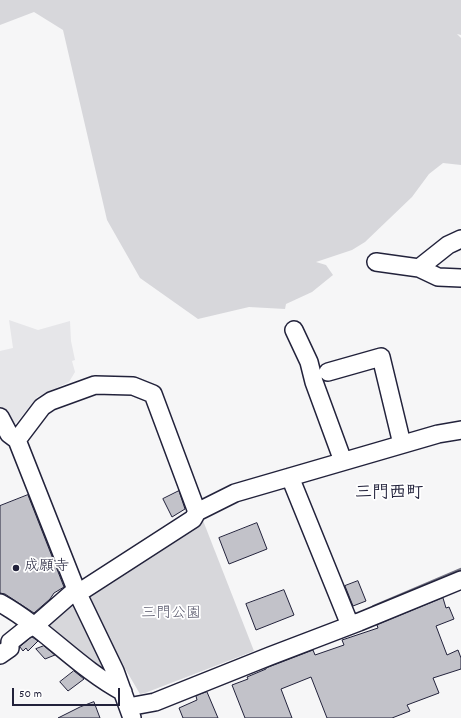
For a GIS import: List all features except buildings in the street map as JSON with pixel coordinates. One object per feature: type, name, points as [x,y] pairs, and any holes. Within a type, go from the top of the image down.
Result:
[{"type":"street","points":[[419,268],[448,245],[461,239]]},
{"type":"street","points":[[376,262],[419,268],[438,277],[461,278]]},
{"type":"street","points":[[294,330],[309,362],[314,382],[343,462]]},
{"type":"street","points":[[328,372],[381,357],[402,444]]},
{"type":"street","points":[[17,440],[42,407],[51,400],[95,385],[133,386],[153,394],[197,512]]},
{"type":"street","points":[[0,417],[9,434],[17,440],[78,592],[115,671],[128,706]]},
{"type":"street","points":[[0,655],[10,648],[10,642],[25,630],[39,622],[71,594],[83,590],[193,519],[197,512],[235,493],[402,444],[438,434],[461,430]]},
{"type":"street","points":[[290,477],[350,625]]},
{"type":"street","points":[[128,706],[155,702],[461,580]]},
{"type":"street","points":[[0,603],[33,625],[104,682],[128,706]]},
{"type":"shaded area","points":[[9,320],[38,330],[70,321],[71,341],[75,360],[72,361],[75,372],[69,382],[37,397],[13,427],[3,414],[0,407],[0,351],[13,348]]},
{"type":"green space","points":[[0,0],[461,0],[461,35],[457,34],[461,38],[461,165],[443,163],[429,174],[412,197],[365,242],[352,250],[316,262],[326,265],[333,275],[312,292],[286,304],[285,309],[249,307],[198,319],[140,278],[107,220],[63,30],[34,12],[0,25]]},
{"type":"green space","name":"三門公園","points":[[202,518],[254,651],[140,694],[93,614],[86,595]]},
{"type":"green space","points":[[74,597],[109,674],[106,678],[42,623]]},
{"type":"waterway","points":[[374,607],[461,570]]},
{"type":"place","name":"成願寺","points":[[16,568]]},
{"type":"district","name":"三門西町","points":[[389,495]]}]
